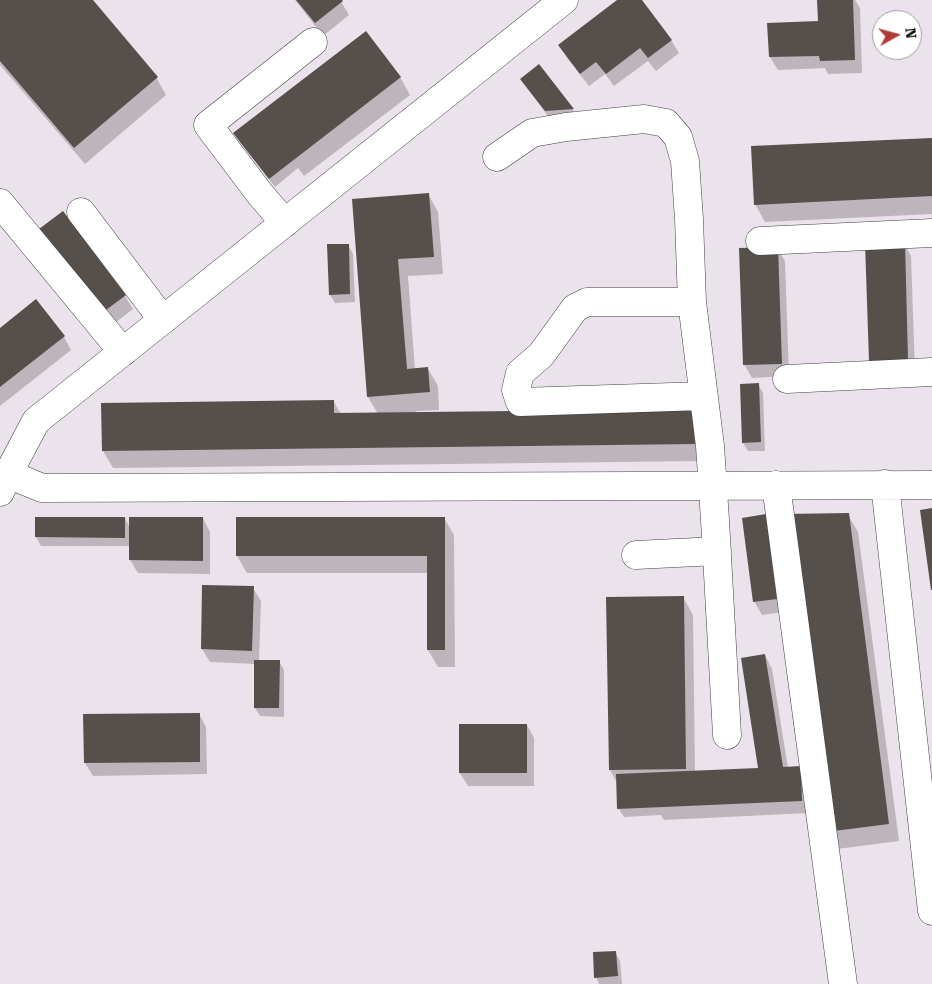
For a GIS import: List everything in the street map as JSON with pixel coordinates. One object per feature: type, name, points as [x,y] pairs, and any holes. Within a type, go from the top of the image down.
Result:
[{"type":"street","points":[[564,0],[36,421],[4,483],[42,488],[932,485]]},
{"type":"street","points":[[285,223],[260,194],[208,125],[313,42]]},
{"type":"street","points":[[497,157],[532,134],[566,127],[644,119],[666,123],[678,137],[684,161],[689,218],[692,302],[710,446],[727,735]]},
{"type":"street","points":[[0,203],[123,352]]},
{"type":"street","points":[[81,212],[164,320]]},
{"type":"street","points":[[760,241],[932,233]]},
{"type":"street","points":[[692,302],[587,302],[575,308],[541,355],[520,374],[516,390],[520,402],[703,396]]},
{"type":"street","points":[[787,379],[932,372]]},
{"type":"street","points":[[885,484],[932,911]]},
{"type":"street","points":[[776,485],[843,984]]},
{"type":"street","points":[[636,555],[717,551]]},
{"type":"shaded area","points":[[0,0],[932,0],[932,984],[0,984]]},
{"type":"building","points":[[0,0],[93,0],[158,77],[74,148],[0,61]]},
{"type":"building","points":[[296,0],[342,0],[343,1],[315,23]]},
{"type":"building","points":[[617,0],[642,0],[672,40],[648,58],[640,48],[606,74],[596,62],[580,74],[558,45]]},
{"type":"building","points":[[817,0],[853,0],[855,60],[820,61],[819,56],[769,57],[767,23],[818,21]]},
{"type":"building","points":[[366,31],[401,77],[269,179],[233,133]]},
{"type":"building","points":[[539,64],[574,109],[545,111],[520,79]]},
{"type":"building","points":[[932,138],[932,196],[754,205],[751,146]]},
{"type":"building","points":[[429,193],[434,257],[398,259],[407,369],[428,367],[430,392],[367,397],[352,199]]},
{"type":"building","points":[[63,211],[126,295],[102,313],[39,229]]},
{"type":"building","points":[[905,242],[908,360],[869,361],[865,243]]},
{"type":"building","points":[[327,244],[349,244],[350,294],[329,295]]},
{"type":"building","points":[[778,247],[782,364],[743,365],[739,248]]},
{"type":"building","points":[[36,299],[65,336],[0,387],[0,328]]},
{"type":"building","points":[[759,383],[761,442],[742,443],[740,384]]},
{"type":"building","points":[[334,400],[334,413],[694,409],[695,444],[102,451],[101,403]]},
{"type":"building","points":[[932,508],[932,590],[931,590],[920,510]]},
{"type":"building","points":[[849,513],[889,824],[826,832],[785,514]]},
{"type":"building","points":[[766,514],[777,599],[753,602],[742,518]]},
{"type":"building","points":[[35,517],[125,517],[125,538],[35,537]]},
{"type":"building","points":[[129,517],[203,517],[203,561],[129,560]]},
{"type":"building","points":[[236,517],[445,517],[445,650],[427,650],[427,556],[236,556]]},
{"type":"building","points":[[202,585],[254,586],[252,651],[201,649]]},
{"type":"building","points":[[684,596],[686,769],[609,770],[606,597]]},
{"type":"building","points":[[765,654],[783,767],[801,766],[802,801],[617,809],[616,774],[758,768],[741,658]]},
{"type":"building","points":[[254,660],[280,660],[279,708],[254,708]]},
{"type":"building","points":[[200,713],[200,762],[84,763],[83,714]]},
{"type":"building","points":[[459,724],[527,724],[527,773],[459,773]]},
{"type":"building","points":[[616,951],[618,976],[594,978],[593,952]]}]
